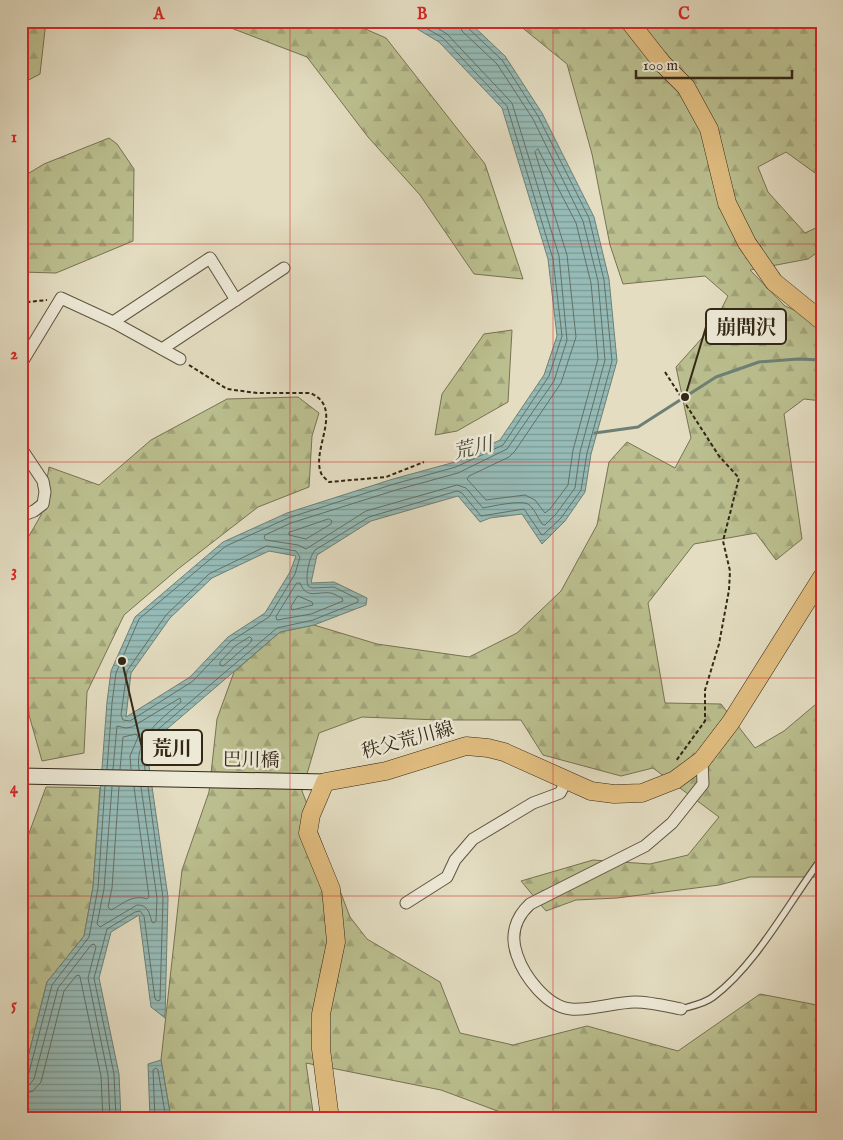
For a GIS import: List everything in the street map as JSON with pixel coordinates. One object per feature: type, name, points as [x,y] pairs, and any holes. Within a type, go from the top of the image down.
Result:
[{"type":"main road","points":[[629,21],[662,63],[686,87],[710,128],[727,203],[747,242],[774,282],[822,321]]},
{"type":"main road","name":"秩父荒川線","points":[[318,782],[386,770],[466,746],[504,752],[591,791],[614,794],[642,794],[675,780],[702,760],[731,722],[822,577]]},
{"type":"main road","name":"巴川橋","points":[[21,776],[318,782]]},
{"type":"main road","points":[[318,782],[308,832],[331,889],[336,942],[321,1014],[321,1049],[330,1119]]},
{"type":"street","points":[[113,322],[210,258],[236,300]]},
{"type":"street","points":[[162,349],[284,268]]},
{"type":"street","points":[[21,364],[61,298],[113,322],[180,359]]},
{"type":"street","points":[[21,448],[43,481],[45,492],[43,504],[34,511],[21,516]]},
{"type":"street","points":[[680,1009],[636,1002],[570,1009],[551,1001],[535,987],[520,964],[513,944],[514,927],[520,913],[530,904],[645,846],[672,823],[703,784],[702,760]]},
{"type":"street","points":[[406,903],[447,877],[455,860],[473,839],[533,803],[560,793],[567,780]]},
{"type":"lane","points":[[680,1009],[712,998],[734,978],[755,954],[822,858]]},
{"type":"path","points":[[21,298],[28,302],[46,299],[58,303]]},
{"type":"path","points":[[180,359],[227,389],[258,393],[310,393],[318,396],[324,406],[327,420],[319,461],[321,474],[329,482],[386,477],[424,462]]},
{"type":"path","points":[[665,372],[718,456],[738,478],[724,540],[730,571],[729,590],[719,644],[705,690],[705,721],[674,765]]},
{"type":"path","points":[[812,1119],[822,1113]]},
{"type":"green space","points":[[21,21],[46,21],[40,74],[21,84]]},
{"type":"green space","points":[[151,21],[347,21],[386,38],[485,164],[523,279],[474,274],[420,195],[368,137],[307,57],[231,28]]},
{"type":"green space","points":[[514,21],[822,21],[822,178],[786,152],[758,167],[768,192],[805,233],[822,225],[822,249],[808,259],[750,270],[785,306],[822,322],[822,401],[804,399],[784,414],[802,539],[776,560],[756,533],[694,544],[648,603],[665,703],[721,704],[755,748],[784,731],[822,699],[822,880],[817,877],[750,877],[719,885],[617,898],[576,900],[546,911],[521,881],[593,860],[650,864],[688,855],[719,817],[653,768],[621,776],[543,755],[521,720],[439,720],[362,717],[319,733],[302,791],[350,917],[367,939],[440,982],[460,1033],[513,1045],[587,1026],[678,1051],[760,994],[822,1006],[822,1119],[519,1119],[441,1090],[306,1063],[314,1119],[171,1119],[161,1060],[182,870],[209,792],[217,719],[234,672],[280,632],[314,625],[377,644],[469,657],[517,633],[561,591],[597,525],[609,462],[627,442],[675,468],[691,438],[676,367],[712,327],[728,296],[705,276],[623,284],[610,245],[592,154],[567,64]]},
{"type":"green space","points":[[109,138],[117,144],[134,169],[133,241],[56,273],[21,272],[21,178],[44,164]]},
{"type":"green space","points":[[512,330],[508,402],[457,431],[435,435],[442,394],[484,334]]},
{"type":"green space","points":[[298,397],[319,413],[312,436],[309,487],[258,507],[178,569],[124,615],[87,692],[84,753],[42,761],[29,715],[26,652],[21,641],[21,550],[41,515],[49,467],[99,485],[151,440],[227,399]]},
{"type":"green space","points":[[46,787],[100,788],[93,887],[84,936],[47,982],[21,1085],[21,841],[28,836]]},
{"type":"water","points":[[404,21],[468,21],[505,56],[542,113],[594,217],[609,279],[617,361],[591,454],[585,492],[565,521],[542,544],[522,514],[490,518],[480,522],[458,496],[371,521],[317,555],[311,583],[334,582],[367,598],[366,605],[314,625],[280,632],[160,735],[148,759],[168,897],[165,1018],[151,1007],[139,915],[111,932],[99,978],[119,1074],[121,1119],[21,1119],[21,1085],[47,982],[84,936],[93,887],[111,671],[135,617],[223,542],[287,513],[393,479],[455,462],[500,440],[544,375],[557,336],[548,259],[502,108],[439,42]],"holes":[[[269,551],[296,556],[290,572],[265,613],[228,637],[190,677],[126,717],[131,673],[170,618],[212,578]]]},
{"type":"water","points":[[161,1060],[171,1119],[149,1119],[148,1064]]},
{"type":"waterway","points":[[595,433],[638,427],[716,377],[759,362],[798,359],[822,360]]},
{"type":"place","name":"崩間沢","points":[[685,397]]},
{"type":"place","name":"荒川","points":[[122,661]]}]
